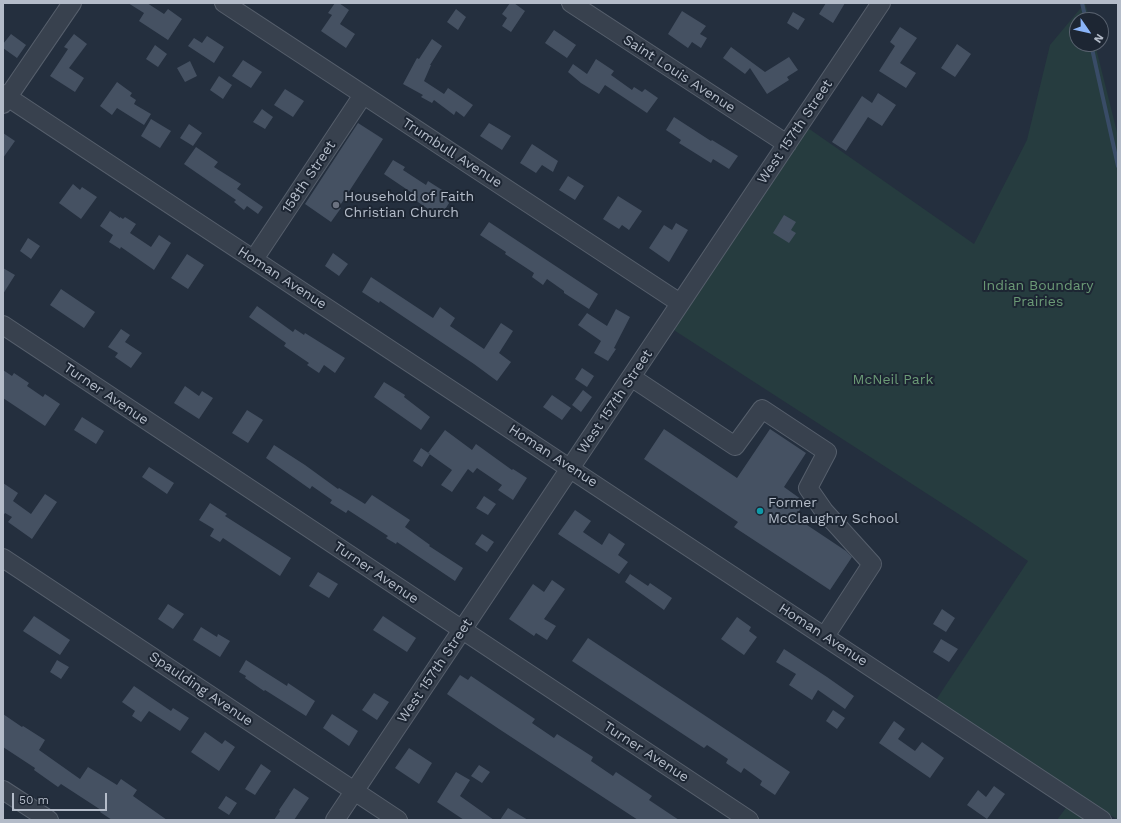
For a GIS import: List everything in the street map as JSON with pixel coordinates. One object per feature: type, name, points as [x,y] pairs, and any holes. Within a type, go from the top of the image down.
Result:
[{"type":"street","points":[[5,98],[72,3]]},
{"type":"street","name":"Trumbull Avenue","points":[[224,3],[680,303]]},
{"type":"street","name":"Saint Louis Avenue","points":[[571,3],[786,144]]},
{"type":"street","name":"West 157th Street","points":[[335,820],[881,3]]},
{"type":"street","name":"158th Street","points":[[254,259],[363,95]]},
{"type":"street","name":"Homan Avenue","points":[[5,98],[254,259],[1102,820]]},
{"type":"street","name":"Turner Avenue","points":[[3,325],[749,820]]},
{"type":"street","points":[[631,377],[735,446],[762,409],[827,452],[808,488],[824,511],[872,564],[825,636]]},
{"type":"street","name":"Spaulding Avenue","points":[[3,558],[398,820]]},
{"type":"street","points":[[3,790],[49,820]]},
{"type":"green space","points":[[1085,3],[1088,12],[1078,12]]},
{"type":"green space","points":[[1069,22],[1069,52],[1097,52],[1118,136],[1118,820],[936,700],[1028,561],[977,526],[666,325],[735,237],[808,128],[974,244],[1027,140],[1050,45]]},
{"type":"green space","points":[[1068,805],[1091,820],[1057,820]]},
{"type":"building","points":[[128,3],[147,3],[164,14],[168,9],[182,19],[168,40],[139,21],[144,13]]},
{"type":"building","points":[[335,3],[339,3],[349,10],[340,24],[355,34],[346,48],[321,31],[332,15],[328,13]]},
{"type":"building","points":[[510,3],[514,3],[525,11],[511,32],[502,26],[507,18],[502,14]]},
{"type":"building","points":[[826,3],[845,3],[833,23],[819,14]]},
{"type":"building","points":[[456,9],[466,17],[458,30],[447,22]]},
{"type":"building","points":[[682,11],[706,26],[700,34],[707,38],[701,48],[692,42],[688,48],[668,34]]},
{"type":"building","points":[[793,12],[805,19],[798,30],[787,23]]},
{"type":"building","points":[[900,27],[917,38],[900,63],[916,73],[906,88],[879,71],[895,46],[890,42]]},
{"type":"building","points":[[554,30],[576,45],[567,58],[545,43]]},
{"type":"building","points":[[11,34],[26,45],[17,58],[3,48],[3,44]]},
{"type":"building","points":[[74,34],[87,44],[69,68],[84,78],[75,92],[50,76],[68,49],[64,47]]},
{"type":"building","points":[[207,36],[224,47],[214,63],[188,46],[194,38],[202,43]]},
{"type":"building","points":[[432,39],[442,46],[430,65],[424,81],[444,94],[448,88],[473,105],[464,117],[456,111],[454,115],[434,100],[432,103],[421,97],[423,95],[403,84],[417,58],[419,59]]},
{"type":"building","points":[[957,44],[971,54],[955,77],[941,68]]},
{"type":"building","points":[[155,45],[167,54],[158,67],[146,59]]},
{"type":"building","points":[[731,47],[765,72],[789,57],[798,70],[787,77],[789,80],[767,94],[750,68],[745,74],[723,58]]},
{"type":"building","points":[[596,59],[614,71],[611,75],[632,90],[634,87],[642,92],[645,89],[658,98],[647,113],[605,85],[599,94],[581,83],[568,72],[573,64],[587,74]]},
{"type":"building","points":[[243,60],[262,72],[251,88],[232,76]]},
{"type":"building","points":[[190,61],[197,76],[185,82],[177,68]]},
{"type":"building","points":[[219,76],[232,85],[223,99],[210,90]]},
{"type":"building","points":[[117,82],[132,93],[130,96],[136,100],[134,104],[151,114],[144,125],[117,108],[112,115],[100,106]]},
{"type":"building","points":[[285,89],[304,101],[293,117],[274,105]]},
{"type":"building","points":[[878,93],[896,105],[882,126],[868,117],[846,151],[832,142],[862,96],[872,103]]},
{"type":"building","points":[[262,109],[273,117],[265,129],[253,122]]},
{"type":"building","points":[[674,117],[711,141],[712,140],[738,156],[729,169],[713,159],[711,163],[679,143],[681,140],[666,130]]},
{"type":"building","points":[[151,119],[171,131],[160,148],[141,136]]},
{"type":"building","points":[[358,123],[383,139],[331,222],[305,204]]},
{"type":"building","points":[[489,123],[511,136],[502,150],[480,136]]},
{"type":"building","points":[[189,124],[202,133],[193,146],[180,138]]},
{"type":"building","points":[[3,133],[15,141],[3,158]]},
{"type":"building","points":[[532,144],[558,161],[553,172],[542,165],[536,173],[520,163]]},
{"type":"building","points":[[196,147],[218,162],[214,167],[241,184],[237,189],[263,207],[258,214],[247,206],[244,210],[234,202],[236,200],[184,164]]},
{"type":"building","points":[[393,160],[405,167],[403,170],[426,185],[428,181],[453,197],[440,217],[415,200],[418,197],[384,174]]},
{"type":"building","points":[[568,176],[584,186],[575,200],[559,190]]},
{"type":"building","points":[[73,184],[80,190],[82,187],[97,197],[81,219],[59,203]]},
{"type":"building","points":[[618,196],[642,211],[629,230],[622,225],[619,229],[603,219]]},
{"type":"building","points":[[110,211],[120,218],[123,219],[125,217],[136,224],[130,233],[151,247],[159,235],[171,243],[154,270],[121,247],[120,249],[109,242],[113,235],[100,226]]},
{"type":"building","points":[[784,215],[796,222],[791,230],[796,233],[789,243],[773,233]]},
{"type":"building","points":[[489,222],[598,294],[589,309],[564,293],[564,291],[547,279],[543,285],[532,277],[534,273],[480,235]]},
{"type":"building","points":[[676,223],[688,230],[669,262],[649,248],[664,225],[672,230]]},
{"type":"building","points":[[28,238],[40,246],[31,259],[20,251]]},
{"type":"building","points":[[333,253],[348,264],[339,276],[325,266]]},
{"type":"building","points":[[187,254],[204,265],[188,289],[171,278]]},
{"type":"building","points":[[3,268],[15,275],[3,294]]},
{"type":"building","points":[[371,277],[433,318],[440,307],[455,318],[450,326],[484,349],[501,323],[513,331],[499,353],[511,362],[497,381],[380,301],[379,303],[362,292]]},
{"type":"building","points":[[61,289],[95,312],[84,328],[50,305]]},
{"type":"building","points":[[257,306],[293,332],[295,329],[304,335],[305,333],[345,358],[335,373],[324,365],[319,373],[307,365],[309,363],[284,346],[286,343],[249,317]]},
{"type":"building","points":[[616,309],[630,317],[614,348],[616,349],[608,361],[594,353],[601,341],[578,325],[587,313],[607,326]]},
{"type":"building","points":[[121,329],[130,335],[125,342],[142,353],[131,368],[115,357],[118,353],[108,347]]},
{"type":"building","points":[[582,368],[594,376],[587,387],[575,379]]},
{"type":"building","points":[[3,370],[12,376],[14,373],[29,383],[27,386],[43,397],[45,394],[60,404],[45,426],[3,398]]},
{"type":"building","points":[[384,382],[405,395],[404,397],[430,417],[421,430],[374,397]]},
{"type":"building","points":[[185,386],[199,396],[202,391],[213,398],[199,419],[174,403]]},
{"type":"building","points":[[583,390],[592,397],[581,412],[572,405]]},
{"type":"building","points":[[552,395],[571,408],[562,420],[543,407]]},
{"type":"building","points":[[247,410],[263,420],[248,443],[232,433]]},
{"type":"building","points":[[82,417],[104,431],[96,444],[74,430]]},
{"type":"building","name":"Former McClaughry School","points":[[664,429],[737,478],[770,429],[806,453],[784,487],[805,502],[795,517],[846,551],[852,557],[830,590],[734,527],[738,522],[644,459]]},
{"type":"building","points":[[445,430],[472,450],[476,444],[512,470],[513,469],[527,478],[513,500],[498,490],[502,485],[477,468],[473,473],[468,469],[452,492],[441,485],[452,470],[428,453]]},
{"type":"building","points":[[274,445],[338,489],[339,488],[365,504],[372,495],[410,520],[405,527],[430,545],[429,546],[463,568],[455,581],[397,542],[396,544],[386,538],[388,536],[348,510],[346,513],[330,503],[332,500],[312,486],[310,489],[266,458]]},
{"type":"building","points":[[421,448],[430,454],[422,467],[413,461]]},
{"type":"building","points":[[149,467],[174,483],[167,494],[142,477]]},
{"type":"building","points":[[3,483],[18,493],[13,501],[31,514],[45,494],[57,502],[32,539],[8,522],[12,517],[5,513],[3,516]]},
{"type":"building","points":[[484,496],[496,504],[488,515],[476,508]]},
{"type":"building","points":[[210,503],[227,514],[225,516],[291,558],[280,576],[223,538],[220,542],[210,536],[214,529],[199,520]]},
{"type":"building","points":[[575,510],[591,521],[583,532],[602,545],[609,533],[625,544],[618,555],[628,562],[619,574],[558,534]]},
{"type":"building","points":[[482,534],[494,542],[487,552],[475,544]]},
{"type":"building","points":[[318,572],[338,584],[329,598],[309,586]]},
{"type":"building","points":[[630,574],[648,586],[650,583],[672,598],[664,610],[625,582]]},
{"type":"building","points":[[552,580],[565,589],[544,619],[556,626],[547,640],[536,633],[534,636],[509,619],[533,584],[544,592]]},
{"type":"building","points":[[168,604],[184,614],[173,629],[158,619]]},
{"type":"building","points":[[942,609],[955,618],[946,632],[933,624]]},
{"type":"building","points":[[34,616],[70,640],[60,655],[23,631]]},
{"type":"building","points":[[383,616],[416,638],[407,652],[373,630]]},
{"type":"building","points":[[737,617],[751,627],[749,631],[757,637],[744,655],[721,639]]},
{"type":"building","points":[[201,627],[217,637],[218,634],[230,641],[220,657],[193,640]]},
{"type":"building","points":[[588,638],[790,772],[775,795],[760,785],[762,781],[744,768],[741,773],[726,763],[728,759],[707,745],[704,748],[572,661]]},
{"type":"building","points":[[941,639],[958,649],[949,662],[933,652]]},
{"type":"building","points":[[784,649],[854,696],[845,709],[818,690],[812,700],[789,685],[796,674],[776,662]]},
{"type":"building","points":[[57,660],[69,667],[61,679],[50,672]]},
{"type":"building","points":[[246,660],[287,686],[288,683],[315,701],[306,716],[245,678],[246,676],[239,672]]},
{"type":"building","points":[[460,675],[468,680],[471,676],[535,719],[532,723],[554,738],[557,734],[593,757],[591,761],[613,776],[616,772],[652,796],[649,800],[679,820],[638,820],[499,729],[447,694]]},
{"type":"building","points":[[134,686],[171,711],[173,708],[189,718],[180,731],[149,711],[141,722],[132,716],[135,711],[122,702]]},
{"type":"building","points":[[374,693],[389,702],[377,720],[362,710]]},
{"type":"building","points":[[833,710],[845,718],[837,729],[826,721]]},
{"type":"building","points":[[3,714],[45,740],[39,750],[80,779],[88,767],[117,785],[121,779],[137,790],[133,796],[167,820],[112,820],[100,812],[101,810],[61,784],[58,787],[34,770],[35,768],[3,747]]},
{"type":"building","points":[[332,714],[358,731],[349,746],[323,728]]},
{"type":"building","points":[[894,721],[905,729],[898,739],[915,751],[922,742],[944,758],[930,778],[879,743]]},
{"type":"building","points":[[205,732],[222,744],[225,740],[235,747],[219,771],[191,752]]},
{"type":"building","points":[[409,748],[432,763],[419,784],[395,768]]},
{"type":"building","points":[[261,764],[271,771],[255,795],[245,789]]},
{"type":"building","points":[[479,765],[490,772],[482,783],[471,776]]},
{"type":"building","points":[[456,772],[470,780],[460,796],[494,820],[464,820],[437,802]]},
{"type":"building","points":[[994,786],[1005,794],[987,819],[967,805],[978,790],[986,797]]},
{"type":"building","points":[[294,788],[309,798],[294,820],[274,820],[280,811],[279,810]]},
{"type":"building","points":[[226,796],[237,803],[229,815],[218,808]]},
{"type":"building","points":[[508,808],[528,820],[500,820]]},
{"type":"waterway","points":[[1082,3],[1084,12]]},
{"type":"waterway","points":[[1093,52],[1118,166]]},
{"type":"place","name":"Household of Faith Christian Church","points":[[336,205]]},
{"type":"place","name":"Former McClaughry School","points":[[760,511]]},
{"type":"park label","name":"Indian Boundary Prairies","points":[[1038,294]]},
{"type":"park label","name":"McNeil Park","points":[[893,380]]}]
